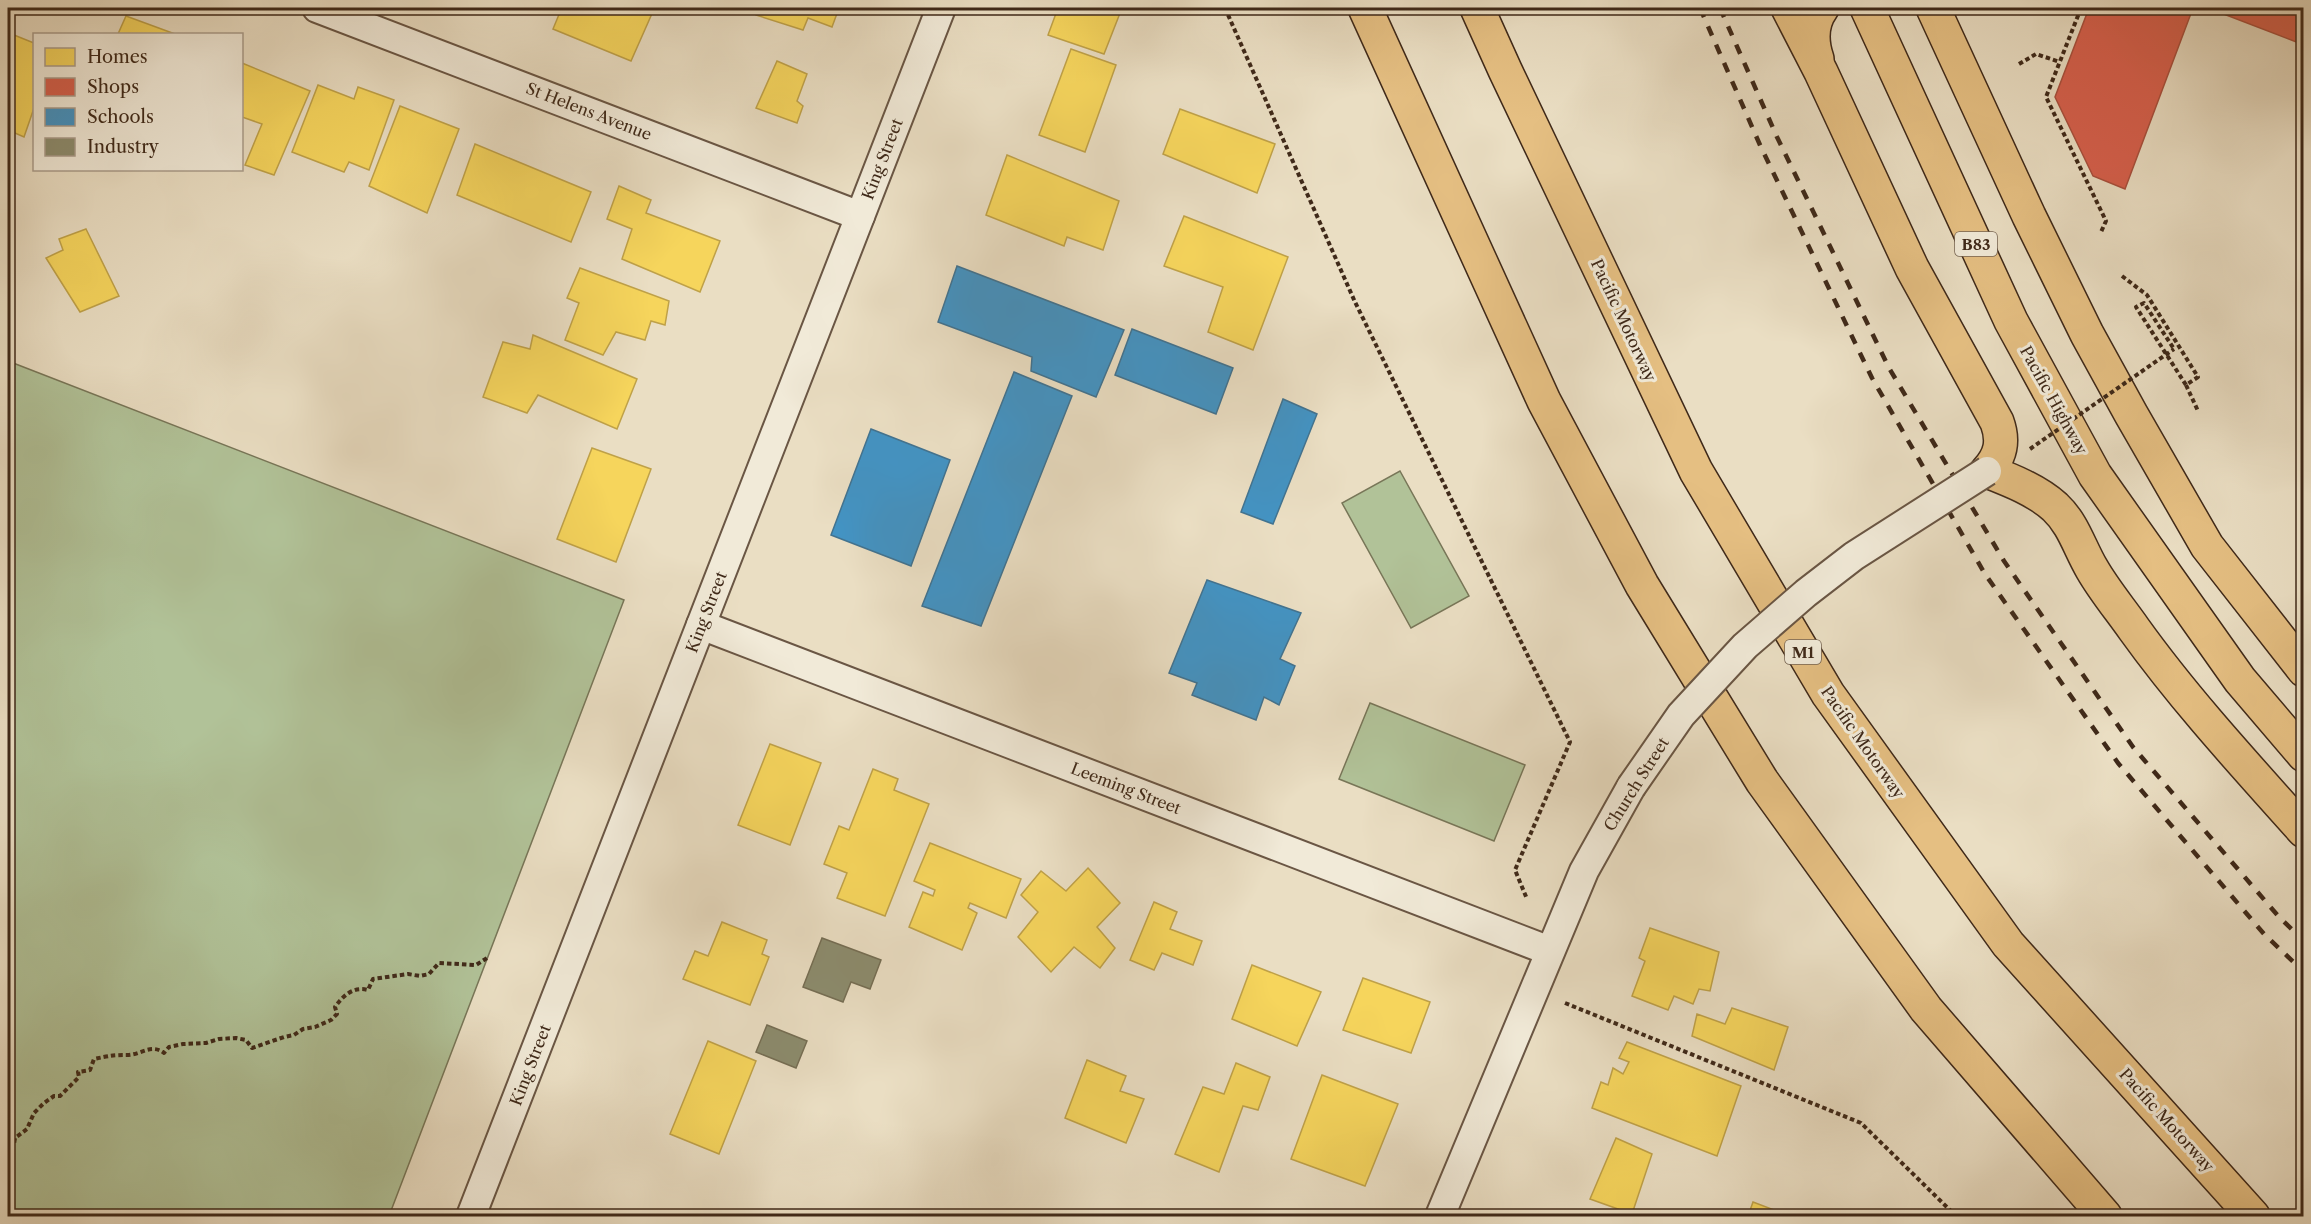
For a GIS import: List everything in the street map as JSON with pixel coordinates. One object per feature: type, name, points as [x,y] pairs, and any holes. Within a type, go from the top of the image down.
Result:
[{"type":"main road","points":[[1365,8],[1544,401],[1647,595],[1762,781],[1926,1009],[2105,1216]]},
{"type":"main road","name":"Pacific Motorway","points":[[1477,8],[1696,471],[1828,694],[2008,944],[2253,1216]]},
{"type":"main road","points":[[1788,8],[1821,72],[1912,268],[1997,422],[2000,431],[2000,452],[1995,463],[1987,471],[2042,497],[2067,520],[2077,535],[2092,568],[2151,652],[2229,747],[2304,831]]},
{"type":"main road","points":[[1821,72],[1812,37],[1814,24],[1822,8]]},
{"type":"main road","name":"Pacific Highway","points":[[1867,8],[2011,321],[2095,475],[2240,680],[2304,755]]},
{"type":"main road","points":[[1933,8],[2029,216],[2087,334],[2131,414],[2207,546],[2304,670]]},
{"type":"street","name":"St Helens Avenue","points":[[317,8],[860,216]]},
{"type":"street","name":"King Street","points":[[471,1216],[941,8]]},
{"type":"street","name":"Church Street","points":[[1440,1216],[1584,871],[1631,787],[1681,715],[1745,646],[1806,592],[1854,556],[1987,471]]},
{"type":"street","name":"Leeming Street","points":[[701,625],[1550,951]]},
{"type":"path","points":[[1225,8],[1355,302],[1570,742],[1515,870],[1527,899]]},
{"type":"path","points":[[2081,8],[2046,98],[2106,221],[2101,232]]},
{"type":"path","points":[[2019,64],[2036,54],[2060,62]]},
{"type":"path","points":[[2122,276],[2147,295],[2198,377],[2186,385]]},
{"type":"path","points":[[2030,449],[2174,349],[2144,303],[2136,307],[2186,385],[2198,411]]},
{"type":"path","points":[[8,1145],[14,1144],[15,1138],[27,1129],[33,1113],[44,1103],[67,1090],[79,1077],[78,1072],[90,1070],[94,1059],[108,1055],[127,1055],[152,1048],[164,1053],[170,1047],[206,1043],[219,1039],[236,1038],[246,1041],[252,1048],[331,1020],[337,1014],[334,1007],[343,996],[355,990],[368,990],[373,979],[408,974],[420,976],[429,974],[439,963],[476,965],[487,958]]},
{"type":"path","points":[[1535,989],[1861,1123],[1956,1216]]},
{"type":"green space","points":[[8,361],[624,600],[389,1216],[8,1216]]},
{"type":"green space","points":[[1400,471],[1469,596],[1411,628],[1342,503]]},
{"type":"green space","points":[[1370,703],[1525,765],[1494,841],[1339,779]]},
{"type":"building: Homes","points":[[546,8],[654,9],[631,61],[553,29],[560,12]]},
{"type":"building: Homes","points":[[758,8],[839,8],[832,27],[808,18],[803,30],[756,15]]},
{"type":"building: Homes","points":[[1058,8],[1122,8],[1104,54],[1048,35]]},
{"type":"building: Homes","points":[[126,16],[172,33],[118,33]]},
{"type":"building: Homes","points":[[9,33],[33,43],[33,111],[24,137],[8,130]]},
{"type":"building: Homes","points":[[1071,49],[1116,65],[1085,152],[1039,135]]},
{"type":"building: Homes","points":[[777,61],[807,74],[797,101],[803,106],[797,123],[756,108]]},
{"type":"building: Homes","points":[[243,63],[310,91],[274,175],[245,165],[262,124],[243,117]]},
{"type":"building: Homes","points":[[318,85],[354,99],[358,87],[394,100],[369,170],[349,162],[344,172],[292,152]]},
{"type":"building: Homes","points":[[400,106],[459,129],[427,213],[369,186]]},
{"type":"building: Homes","points":[[1180,109],[1275,144],[1257,193],[1163,154]]},
{"type":"building: Homes","points":[[475,144],[591,192],[571,242],[457,195]]},
{"type":"building: Homes","points":[[1007,155],[1119,201],[1103,250],[1067,237],[1064,246],[986,215]]},
{"type":"building: Homes","points":[[619,186],[651,200],[646,213],[720,241],[700,292],[622,259],[632,229],[607,219]]},
{"type":"building: Homes","points":[[1184,216],[1288,257],[1253,350],[1208,332],[1223,287],[1164,266]]},
{"type":"building: Homes","points":[[86,229],[119,296],[80,312],[46,258],[63,250],[59,239]]},
{"type":"building: Homes","points":[[580,268],[669,301],[665,325],[651,321],[645,340],[616,332],[603,355],[565,340],[579,303],[567,298]]},
{"type":"building: Homes","points":[[533,335],[637,379],[617,429],[538,395],[527,413],[483,397],[503,342],[530,349]]},
{"type":"building: Homes","points":[[592,448],[651,469],[616,562],[557,539]]},
{"type":"building: Homes","points":[[770,744],[821,763],[790,845],[738,825]]},
{"type":"building: Homes","points":[[873,769],[898,779],[894,790],[929,804],[885,916],[837,898],[847,873],[824,864],[839,826],[849,830]]},
{"type":"building: Homes","points":[[930,843],[1021,879],[1006,918],[970,903],[968,908],[977,913],[962,950],[909,927],[923,892],[933,896],[935,890],[914,881]]},
{"type":"building: Homes","points":[[1088,868],[1120,903],[1097,927],[1115,948],[1100,968],[1074,947],[1051,972],[1018,937],[1038,912],[1021,895],[1041,871],[1066,891]]},
{"type":"building: Homes","points":[[1154,902],[1177,912],[1170,929],[1202,941],[1193,965],[1162,953],[1154,970],[1130,960]]},
{"type":"building: Homes","points":[[722,922],[767,940],[762,954],[769,957],[750,1005],[683,979],[695,951],[708,956]]},
{"type":"building: Homes","points":[[1650,928],[1719,952],[1710,991],[1699,989],[1693,1004],[1674,996],[1668,1010],[1632,996],[1645,961],[1639,958]]},
{"type":"building: Homes","points":[[1252,965],[1321,992],[1297,1046],[1232,1019]]},
{"type":"building: Homes","points":[[1363,978],[1430,1002],[1411,1053],[1343,1030]]},
{"type":"building: Homes","points":[[1732,1008],[1788,1027],[1774,1070],[1692,1036],[1697,1014],[1725,1024]]},
{"type":"building: Homes","points":[[708,1041],[756,1061],[719,1154],[670,1134]]},
{"type":"building: Homes","points":[[1627,1042],[1741,1086],[1717,1156],[1592,1108],[1601,1082],[1608,1085],[1613,1068],[1623,1074],[1629,1062],[1619,1058]]},
{"type":"building: Homes","points":[[1087,1060],[1126,1076],[1120,1091],[1144,1099],[1126,1143],[1065,1118]]},
{"type":"building: Homes","points":[[1236,1063],[1270,1077],[1258,1110],[1243,1106],[1219,1172],[1175,1154],[1203,1087],[1224,1094]]},
{"type":"building: Homes","points":[[1322,1075],[1398,1104],[1365,1186],[1291,1159]]},
{"type":"building: Homes","points":[[1616,1138],[1652,1154],[1632,1214],[1590,1199]]},
{"type":"building: Homes","points":[[1753,1202],[1790,1216],[1748,1216]]},
{"type":"building: Shops","points":[[2089,8],[2193,8],[2125,189],[2093,176],[2055,97]]},
{"type":"building: Shops","points":[[2208,8],[2304,8],[2304,32],[2299,43]]},
{"type":"building: Schools","points":[[957,266],[1124,330],[1096,397],[1031,371],[1032,357],[938,322]]},
{"type":"building: Schools","points":[[1132,329],[1233,368],[1216,414],[1115,375]]},
{"type":"building: Schools","points":[[1014,372],[1072,396],[981,626],[922,606]]},
{"type":"building: Schools","points":[[1283,399],[1317,414],[1273,524],[1241,512]]},
{"type":"building: Schools","points":[[871,429],[950,460],[911,566],[831,535]]},
{"type":"building: Schools","points":[[1207,580],[1301,613],[1280,659],[1295,666],[1279,705],[1264,697],[1256,720],[1192,695],[1197,683],[1169,673]]},
{"type":"building: Industry","points":[[822,938],[881,960],[870,989],[851,982],[843,1002],[803,987]]},
{"type":"building: Industry","points":[[767,1025],[807,1041],[796,1068],[756,1052]]},
{"type":"railway","points":[[1700,8],[1760,145],[1872,378],[1985,574],[2118,763],[2264,934],[2304,972]]},
{"type":"railway","points":[[1720,8],[1777,137],[1889,368],[2004,561],[2133,747],[2279,917],[2304,941]]}]
